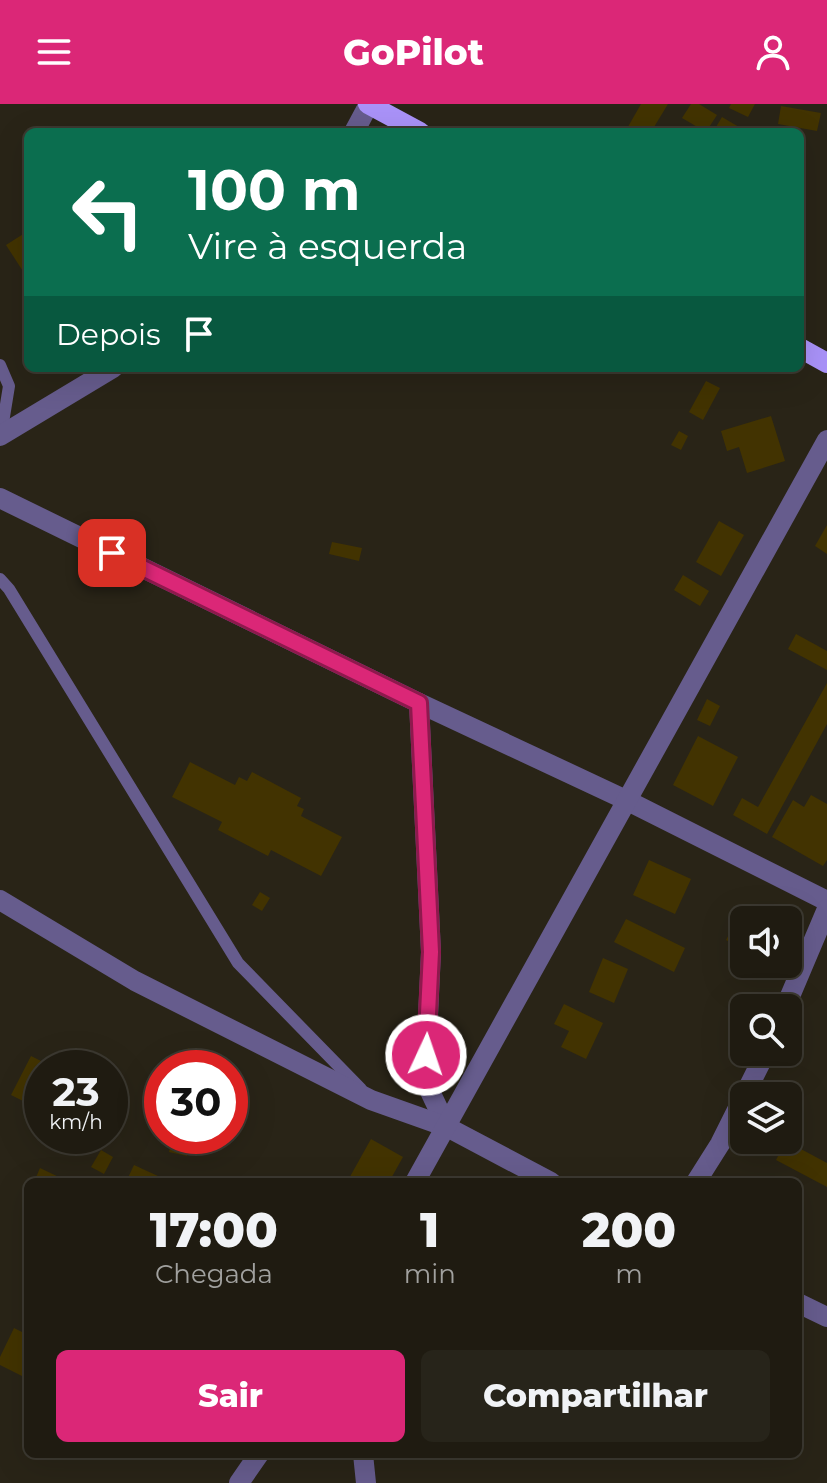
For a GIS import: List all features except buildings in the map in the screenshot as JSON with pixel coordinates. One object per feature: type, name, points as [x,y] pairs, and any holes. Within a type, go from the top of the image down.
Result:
[{"type":"main road","points":[[369,104],[413,128]]},
{"type":"main road","points":[[804,350],[827,363]]},
{"type":"street","points":[[356,128],[369,104]]},
{"type":"street","points":[[0,436],[106,372]]},
{"type":"street","points":[[417,1178],[827,440]]},
{"type":"street","points":[[0,498],[419,703],[626,800],[827,901]]},
{"type":"street","points":[[419,703],[431,952],[425,1081],[447,1127]]},
{"type":"street","points":[[0,900],[135,981],[371,1100],[447,1127],[543,1178]]},
{"type":"street","points":[[791,994],[827,909]]},
{"type":"street","points":[[699,1178],[730,1124]]},
{"type":"street","points":[[802,1305],[827,1317]]},
{"type":"street","points":[[239,1483],[256,1458]]},
{"type":"street","points":[[363,1458],[366,1483]]},
{"type":"lane","points":[[0,365],[9,386],[0,436]]},
{"type":"lane","points":[[0,579],[238,963],[371,1100]]},
{"type":"route","points":[[112,553],[419,703],[431,952],[426,1055]]}]
